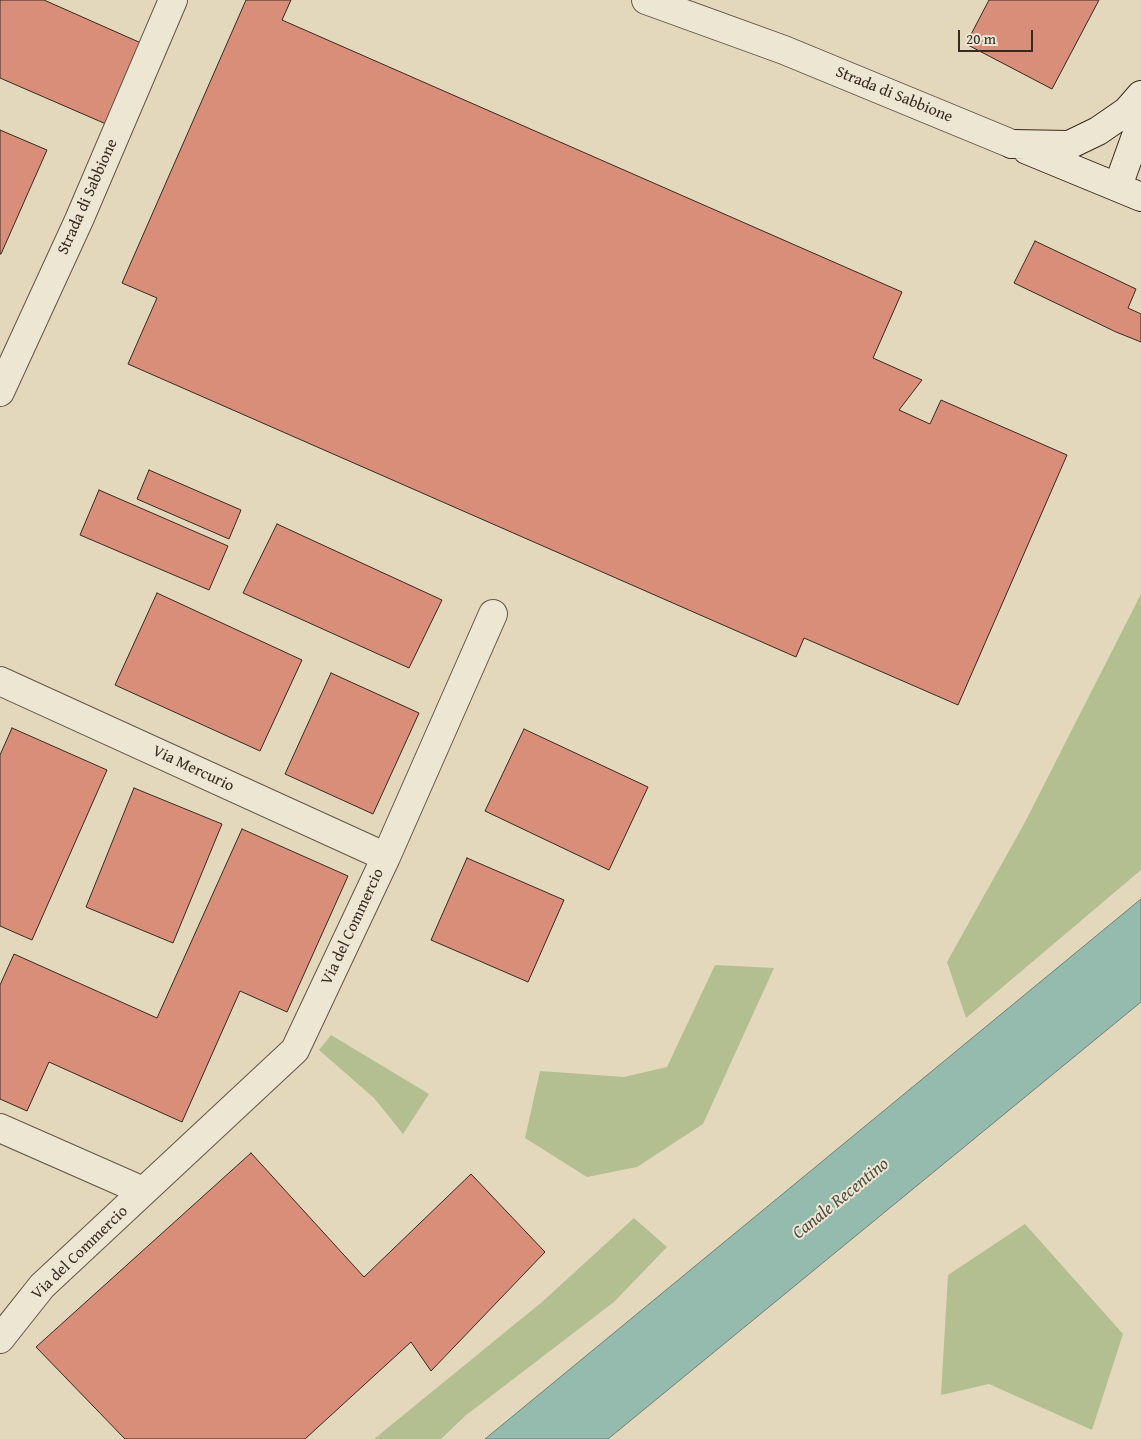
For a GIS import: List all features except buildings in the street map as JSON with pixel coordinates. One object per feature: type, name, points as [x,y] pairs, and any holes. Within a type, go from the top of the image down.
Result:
[{"type":"street","name":"Strada di Sabbione","points":[[0,392],[79,220],[173,0]]},
{"type":"street","name":"Strada di Sabbione","points":[[646,0],[784,50],[1129,191]]},
{"type":"street","points":[[1012,144],[1069,145],[1098,131],[1127,111],[1141,95]]},
{"type":"street","points":[[1129,191],[1141,122]]},
{"type":"street","name":"Via del Commercio","points":[[0,1339],[42,1286],[295,1050],[386,857],[494,614]]},
{"type":"street","name":"Via Mercurio","points":[[0,681],[386,857]]},
{"type":"street","name":"Via del Commercio","points":[[0,1128],[143,1192]]},
{"type":"green space","points":[[1141,594],[1141,870],[966,1018],[947,962],[1024,824]]},
{"type":"green space","points":[[715,965],[774,968],[703,1124],[637,1167],[587,1177],[525,1138],[540,1071],[624,1077],[667,1067]]},
{"type":"green space","points":[[331,1035],[429,1094],[403,1134],[374,1098],[319,1050]]},
{"type":"green space","points":[[634,1218],[667,1247],[614,1302],[465,1416],[441,1439],[374,1439],[542,1302]]},
{"type":"green space","points":[[1025,1224],[1123,1334],[1092,1430],[989,1384],[941,1395],[948,1275]]},
{"type":"water","name":"Canale Recentino","points":[[1141,899],[1141,1002],[608,1439],[485,1439]]}]
